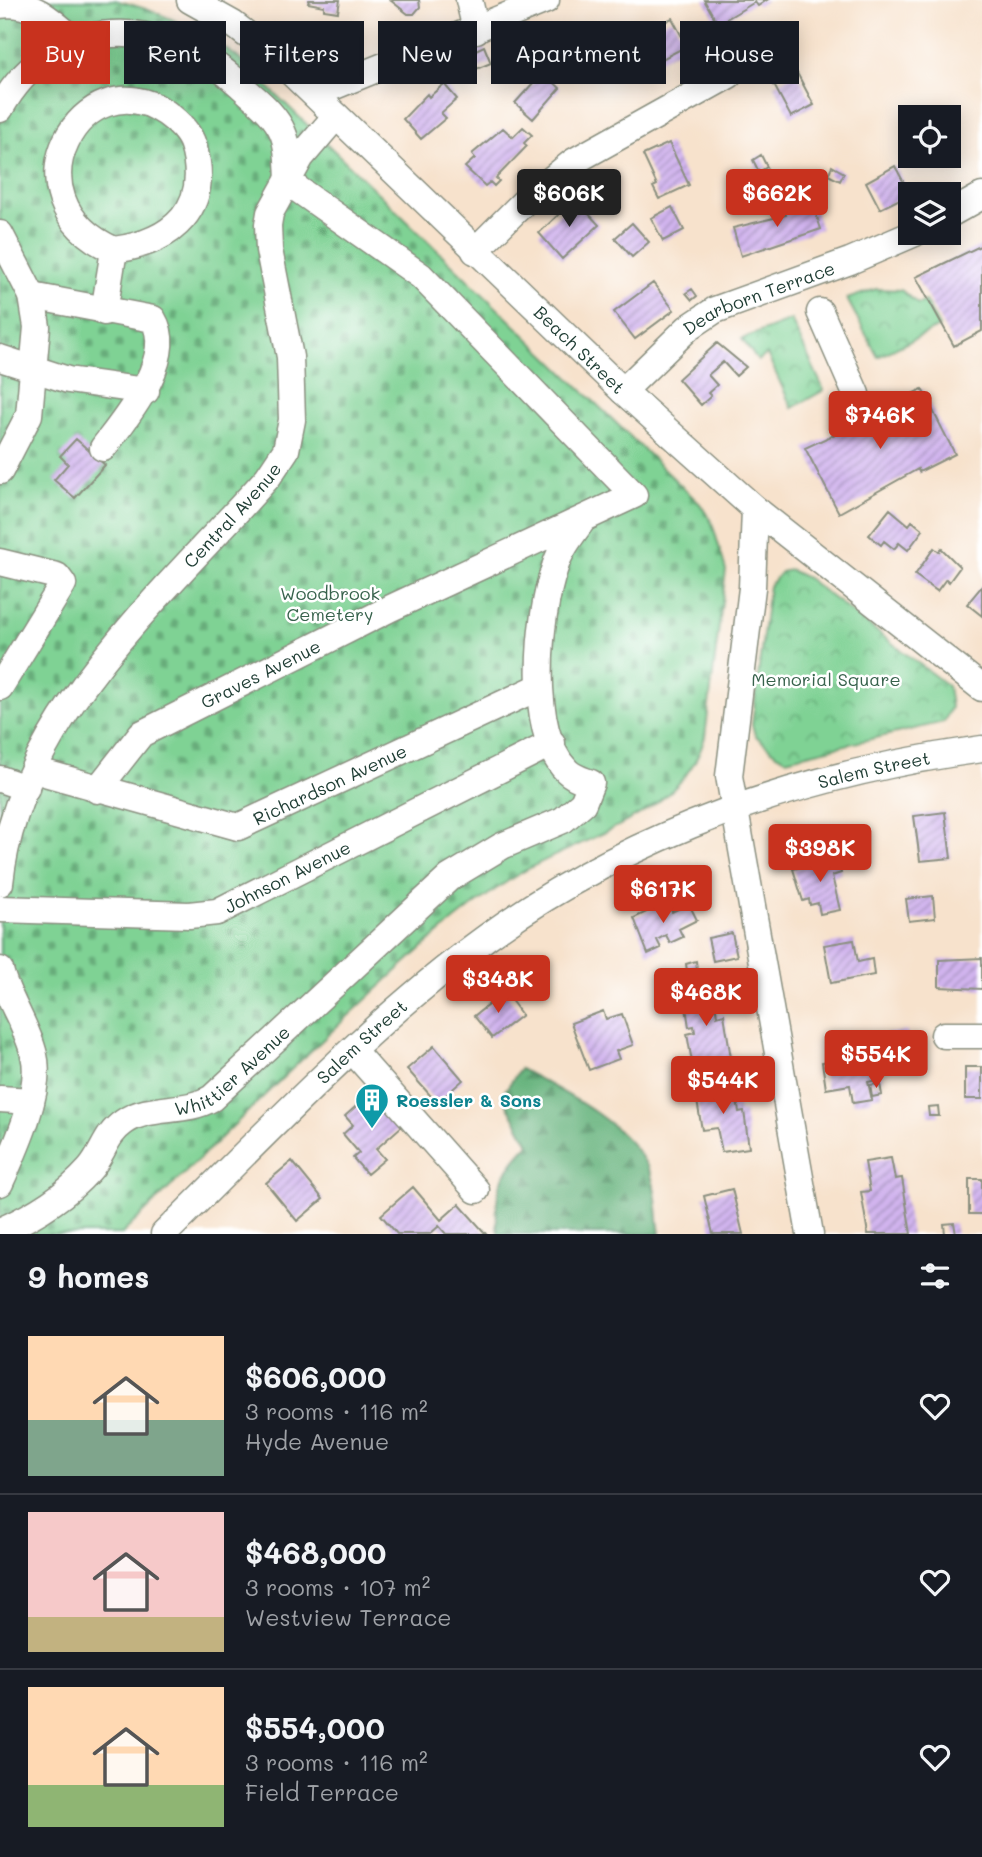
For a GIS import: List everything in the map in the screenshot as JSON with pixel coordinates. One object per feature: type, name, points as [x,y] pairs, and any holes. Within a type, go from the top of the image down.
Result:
[{"type":"street","name":"Beach Street","points":[[190,0],[252,38],[315,94],[623,391],[755,509],[945,656],[982,688]]},
{"type":"street","points":[[469,0],[474,21]]},
{"type":"street","points":[[477,30],[546,0]]},
{"type":"street","points":[[0,5],[20,5],[39,12],[51,21]]},
{"type":"street","points":[[110,36],[126,34],[164,38],[224,69],[279,124],[287,152],[289,183]]},
{"type":"street","points":[[315,94],[378,69]]},
{"type":"street","points":[[0,109],[13,86],[21,79]]},
{"type":"street","points":[[475,251],[525,201],[573,162],[713,84]]},
{"type":"street","points":[[137,101],[158,107],[178,121],[193,142],[198,179],[196,195],[189,211],[170,231],[138,246],[114,250],[98,243],[69,221],[57,202],[52,179],[53,164],[60,139],[81,117],[108,104],[137,101]]},
{"type":"street","name":"Central Avenue","points":[[0,883],[2,868],[30,780],[64,716],[104,659],[268,477],[286,450],[292,420],[291,371],[269,250],[268,225],[270,213],[301,157],[336,116]]},
{"type":"street","name":"Graves Avenue","points":[[97,790],[126,749],[141,734],[391,608],[634,495],[421,276],[289,183]]},
{"type":"street","points":[[961,208],[982,196]]},
{"type":"street","points":[[0,234],[32,296],[37,327],[29,415],[0,471]]},
{"type":"street","name":"Dearborn Terrace","points":[[623,391],[678,337],[715,310],[898,240]]},
{"type":"street","points":[[104,312],[114,250]]},
{"type":"street","points":[[32,296],[104,312],[136,314],[153,319],[157,325],[156,348],[146,391],[103,448]]},
{"type":"street","points":[[820,312],[856,394]]},
{"type":"street","points":[[0,358],[68,380],[146,391]]},
{"type":"street","points":[[755,509],[752,589],[729,776],[737,808],[810,1234]]},
{"type":"street","points":[[552,743],[542,713],[539,687],[544,618],[554,568],[565,544],[582,521]]},
{"type":"street","points":[[0,562],[62,580],[63,586],[0,687]]},
{"type":"street","name":"Richardson Avenue","points":[[0,779],[30,780],[97,790],[238,827],[539,687]]},
{"type":"street","name":"Whittier Avenue","points":[[0,1231],[33,1216],[66,1191],[89,1170],[105,1140],[126,1121],[153,1111],[203,1104],[212,1098],[449,877],[502,846],[563,820],[583,803],[592,783],[573,776],[565,769],[552,743]]},
{"type":"street","name":"Johnson Avenue","points":[[0,909],[189,915],[217,912],[552,743]]},
{"type":"street","name":"Salem Street","points":[[164,1234],[352,1051],[444,970],[548,897],[646,845],[737,808],[858,772],[982,749]]},
{"type":"street","points":[[0,970],[34,1053],[37,1071],[31,1101],[0,1183]]},
{"type":"street","points":[[944,1035],[982,1035]]},
{"type":"street","points":[[352,1051],[476,1190]]},
{"type":"street","points":[[0,1099],[31,1101]]},
{"type":"green space","name":"Woodbrook Cemetery","points":[[0,0],[114,0],[147,9],[176,21],[124,21],[124,84],[226,84],[226,50],[236,56],[240,60],[240,84],[265,84],[700,504],[712,523],[726,570],[705,737],[693,765],[675,788],[652,807],[625,822],[514,877],[453,922],[329,1034],[122,1234],[0,1234]]},
{"type":"green space","points":[[876,289],[901,290],[918,304],[925,301],[939,327],[878,357],[847,299]]},
{"type":"green space","points":[[791,320],[824,390],[792,408],[767,354],[758,361],[742,339]]},
{"type":"green space","name":"Memorial Square","points":[[790,570],[807,578],[948,686],[951,707],[944,722],[786,759],[776,754],[755,735],[752,725],[769,586],[781,572]]},
{"type":"green space","points":[[520,1069],[593,1111],[611,1124],[639,1153],[654,1185],[660,1234],[498,1234],[497,1206],[500,1184],[511,1165],[529,1144],[502,1095]]},
{"type":"building","points":[[309,0],[340,0],[338,12],[324,10],[324,6],[308,3]]},
{"type":"building","points":[[390,0],[419,0],[420,7],[414,14],[408,14]]},
{"type":"building","points":[[704,0],[767,0],[758,6],[755,2],[723,21],[716,21]]},
{"type":"building","points":[[672,18],[680,33],[680,50],[666,57],[666,21]]},
{"type":"building","points":[[484,46],[491,63],[477,69],[477,49]]},
{"type":"building","points":[[799,77],[814,105],[791,117],[774,85],[799,84]]},
{"type":"building","points":[[444,84],[457,99],[441,113],[446,118],[421,139],[403,119],[427,94],[429,97]]},
{"type":"building","points":[[532,84],[556,84],[560,88],[533,119],[515,103]]},
{"type":"building","points":[[523,127],[532,135],[524,143],[527,146],[496,178],[499,181],[494,186],[490,182],[485,186],[465,167],[475,158],[472,154],[503,128],[513,137]]},
{"type":"building","points":[[669,143],[689,185],[659,199],[653,187],[657,185],[643,155]]},
{"type":"building","points":[[761,155],[767,167],[759,172],[753,160]]},
{"type":"building","points":[[832,166],[844,173],[840,181],[828,175]]},
{"type":"building","points":[[895,166],[904,182],[898,182],[898,200],[880,209],[866,182]]},
{"type":"building","points":[[575,199],[599,225],[562,259],[539,233]]},
{"type":"building","points":[[812,202],[821,229],[741,256],[733,228],[786,215],[785,210]]},
{"type":"building","points":[[672,207],[684,230],[663,241],[651,218]]},
{"type":"building","points":[[632,223],[649,242],[632,257],[615,238]]},
{"type":"building","points":[[982,245],[982,331],[954,346],[916,277]]},
{"type":"building","points":[[653,283],[674,310],[635,339],[614,312]]},
{"type":"building","points":[[692,289],[697,296],[692,300],[686,293]]},
{"type":"building","points":[[717,343],[746,367],[736,376],[723,362],[708,375],[717,385],[708,393],[711,396],[701,405],[678,379]]},
{"type":"building","points":[[922,389],[955,454],[919,472],[918,469],[839,513],[805,448],[887,410],[885,407]]},
{"type":"building","points":[[76,439],[105,465],[75,498],[54,480],[68,464],[60,456]]},
{"type":"building","points":[[890,509],[909,525],[912,521],[923,530],[908,550],[899,543],[894,549],[884,541],[881,545],[869,535]]},
{"type":"building","points":[[934,548],[939,552],[941,548],[960,567],[949,582],[946,579],[937,591],[915,575]]},
{"type":"building","points":[[982,586],[982,616],[967,604]]},
{"type":"building","points":[[945,812],[951,858],[920,861],[914,816]]},
{"type":"building","points":[[837,854],[841,873],[832,876],[840,910],[820,914],[818,903],[810,905],[809,899],[803,901],[793,869],[827,861],[826,856]]},
{"type":"building","points":[[933,896],[935,918],[909,921],[906,899]]},
{"type":"building","points":[[667,902],[672,912],[689,904],[697,920],[679,929],[683,937],[670,943],[666,935],[657,940],[661,948],[648,954],[634,918]]},
{"type":"building","points":[[732,933],[737,956],[713,961],[708,938]]},
{"type":"building","points":[[854,940],[858,962],[872,959],[874,975],[831,983],[824,945]]},
{"type":"building","points":[[982,958],[982,989],[939,987],[939,960]]},
{"type":"building","points":[[696,961],[697,969],[687,971],[686,964]]},
{"type":"building","points":[[713,989],[717,1016],[724,1014],[731,1058],[692,1062],[687,1034],[695,1032],[694,1026],[689,1027],[684,994]]},
{"type":"building","points":[[505,992],[522,1015],[492,1038],[474,1016]]},
{"type":"building","points":[[603,1011],[606,1019],[622,1014],[633,1045],[616,1051],[619,1059],[589,1070],[571,1023]]},
{"type":"building","points":[[907,1031],[909,1048],[886,1050],[885,1034]]},
{"type":"building","points":[[434,1046],[463,1080],[437,1103],[407,1069]]},
{"type":"building","points":[[878,1053],[882,1079],[868,1082],[872,1100],[853,1103],[850,1085],[826,1089],[822,1062]]},
{"type":"building","points":[[965,1067],[982,1067],[982,1099],[965,1099]]},
{"type":"building","points":[[734,1083],[739,1112],[744,1111],[749,1148],[722,1152],[717,1128],[702,1130],[695,1089]]},
{"type":"building","points":[[880,1084],[882,1095],[872,1097],[870,1085]]},
{"type":"building","name":"Roessler & Sons","points":[[372,1092],[402,1126],[376,1149],[385,1159],[367,1174],[353,1158],[359,1153],[343,1134],[353,1125],[345,1116]]},
{"type":"building","points":[[938,1106],[939,1116],[929,1116],[928,1107]]},
{"type":"building","points":[[891,1158],[895,1179],[902,1178],[911,1234],[868,1234],[861,1192],[870,1191],[865,1162]]},
{"type":"building","points":[[292,1161],[323,1199],[297,1221],[266,1183]]},
{"type":"building","points":[[969,1179],[982,1179],[982,1214],[969,1214]]},
{"type":"building","points":[[413,1187],[441,1220],[459,1204],[486,1234],[446,1234],[439,1226],[430,1234],[397,1234],[381,1215]]},
{"type":"building","points":[[732,1189],[743,1234],[713,1234],[704,1196]]},
{"type":"building","points":[[954,1223],[956,1234],[945,1234],[944,1224]]},
{"type":"place","name":"Roessler & Sons","points":[[372,1130]]}]
